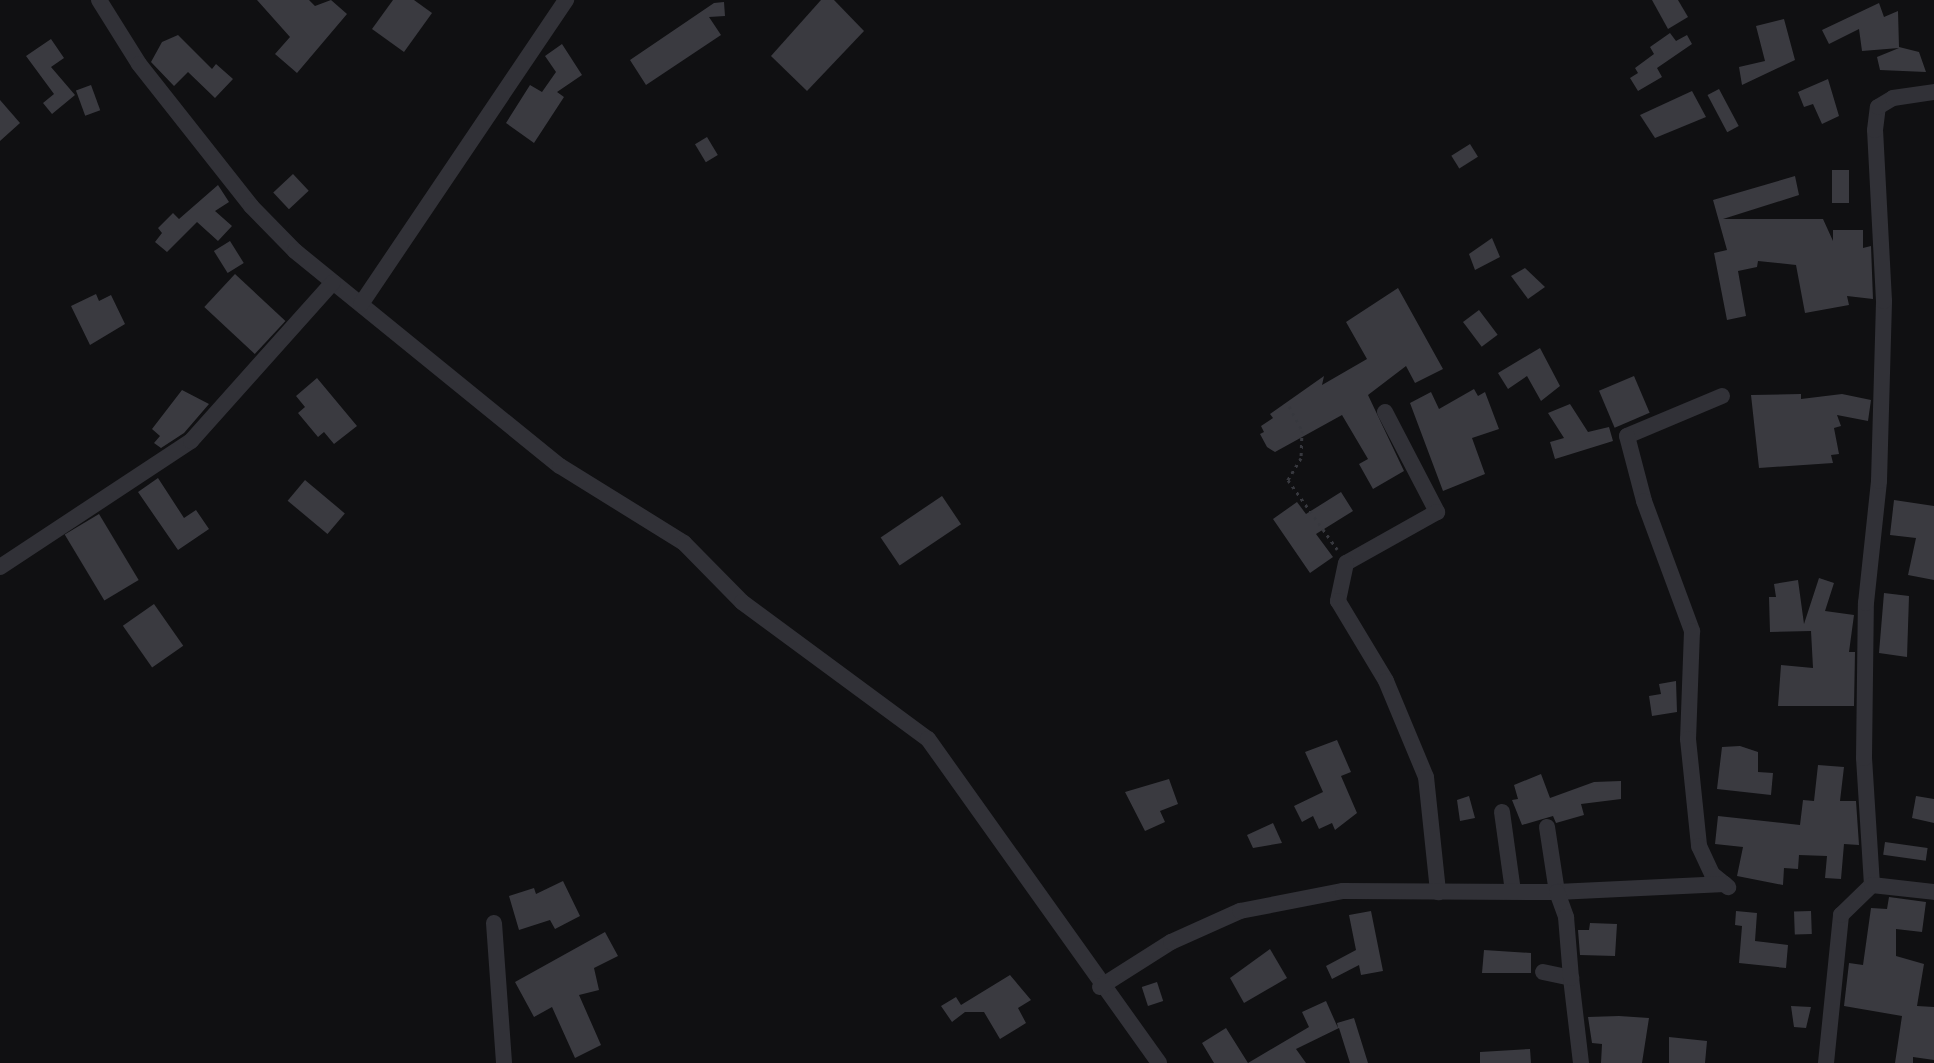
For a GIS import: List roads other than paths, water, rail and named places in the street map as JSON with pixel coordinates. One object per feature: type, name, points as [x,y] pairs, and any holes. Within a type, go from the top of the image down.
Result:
[{"type":"street","points":[[99,0],[139,64],[251,206],[333,282],[560,465],[684,543],[742,602],[921,733],[946,759],[1100,987],[1159,1063]]},
{"type":"street","points":[[361,304],[566,0]]},
{"type":"street","points":[[1826,1063],[1841,915],[1872,885],[1864,758],[1866,615],[1879,481],[1884,301],[1875,130],[1878,107],[1893,98],[1934,92]]},
{"type":"street","points":[[0,567],[191,441],[333,282]]},
{"type":"street","points":[[1100,987],[1171,942],[1240,911],[1343,891],[1557,892],[1726,885],[1712,874],[1699,846],[1688,739],[1692,631],[1644,501],[1627,436],[1722,396]]},
{"type":"street","points":[[1385,412],[1437,512],[1346,563],[1338,601],[1386,681],[1426,777],[1438,892]]},
{"type":"street","points":[[1502,812],[1513,891]]},
{"type":"street","points":[[1547,827],[1557,892],[1566,917],[1581,1063]]},
{"type":"street","points":[[1872,885],[1934,892]]},
{"type":"street","points":[[494,923],[504,1063]]},
{"type":"street","points":[[1543,972],[1571,978]]}]
